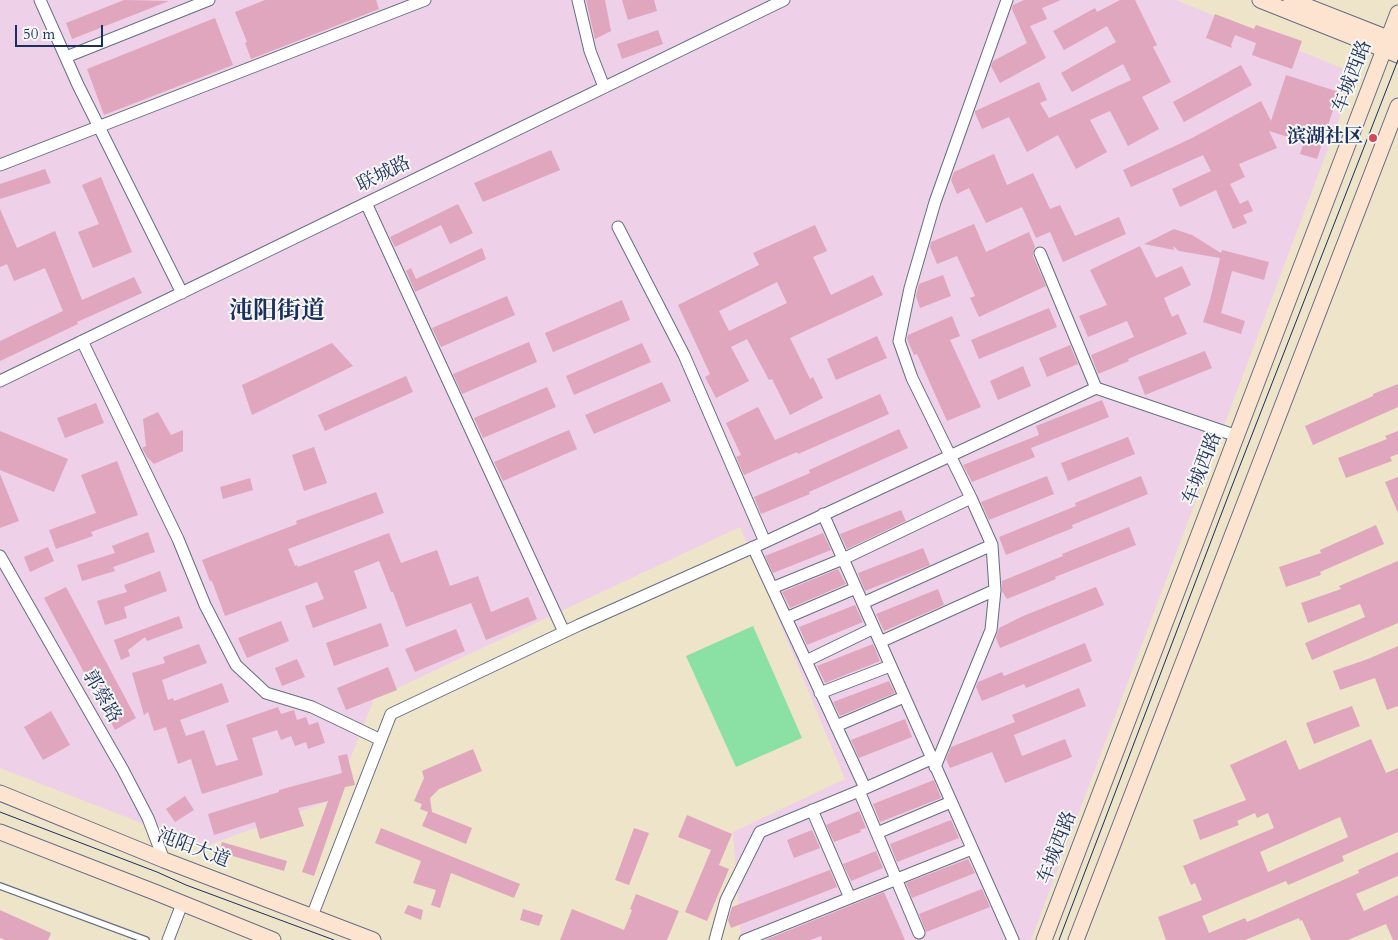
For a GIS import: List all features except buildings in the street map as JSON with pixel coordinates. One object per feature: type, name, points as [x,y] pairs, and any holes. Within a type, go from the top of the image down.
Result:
[{"type":"main road","points":[[1260,0],[1393,46]]},
{"type":"main road","points":[[1291,0],[1393,46]]},
{"type":"main road","name":"车城西路","points":[[1044,940],[1237,436],[1393,46],[1398,13]]},
{"type":"main road","points":[[1076,940],[1398,106]]},
{"type":"main road","name":"沌阳大道","points":[[0,793],[164,860],[373,940]]},
{"type":"main road","points":[[0,832],[273,940]]},
{"type":"street","points":[[40,0],[99,126],[182,293]]},
{"type":"street","points":[[66,57],[209,0]]},
{"type":"street","points":[[0,165],[425,0]]},
{"type":"street","points":[[578,0],[590,51],[604,87]]},
{"type":"street","name":"联城路","points":[[0,381],[784,0]]},
{"type":"street","points":[[715,940],[726,900],[760,832],[933,763],[991,630],[995,590],[992,546],[951,456],[912,378],[899,341],[910,288],[935,202],[1007,0]]},
{"type":"street","points":[[366,204],[564,632]]},
{"type":"street","points":[[618,227],[684,355],[765,542]]},
{"type":"street","points":[[1040,253],[1096,388]]},
{"type":"street","points":[[82,342],[178,539],[205,605],[236,665],[266,693],[312,707],[380,740]]},
{"type":"street","points":[[312,916],[391,714],[564,632],[765,542],[1096,388],[1237,436]]},
{"type":"street","points":[[772,588],[843,559],[971,498]]},
{"type":"street","points":[[823,514],[1012,940]]},
{"type":"street","points":[[862,603],[992,546]]},
{"type":"street","points":[[753,547],[836,726],[862,790],[877,834],[920,932]]},
{"type":"street","name":"郭蔡路","points":[[0,556],[123,770],[148,818],[164,860]]},
{"type":"street","points":[[786,618],[856,588]]},
{"type":"street","points":[[880,642],[995,590]]},
{"type":"street","points":[[806,661],[874,628]]},
{"type":"street","points":[[820,693],[890,666]]},
{"type":"street","points":[[836,726],[904,697]]},
{"type":"street","points":[[877,834],[951,802]]},
{"type":"street","points":[[812,810],[850,898]]},
{"type":"street","points":[[745,940],[972,849]]},
{"type":"street","points":[[168,940],[182,904]]},
{"type":"lane","points":[[0,886],[146,940]]},
{"type":"shaded area","points":[[0,0],[1176,0],[1356,74],[1031,940],[741,940],[733,832],[845,779],[740,527],[374,699],[334,799],[203,847],[0,768]]},
{"type":"green space","points":[[753,626],[802,738],[736,767],[686,656]]},
{"type":"tram line","points":[[1059,940],[1232,486],[1398,60]]},
{"type":"tram line","points":[[0,812],[157,872],[186,885],[334,940]]},
{"type":"place","name":"滨湖社区","points":[[1373,138]]},
{"type":"district","name":"沌阳街道","points":[[277,312]]}]
